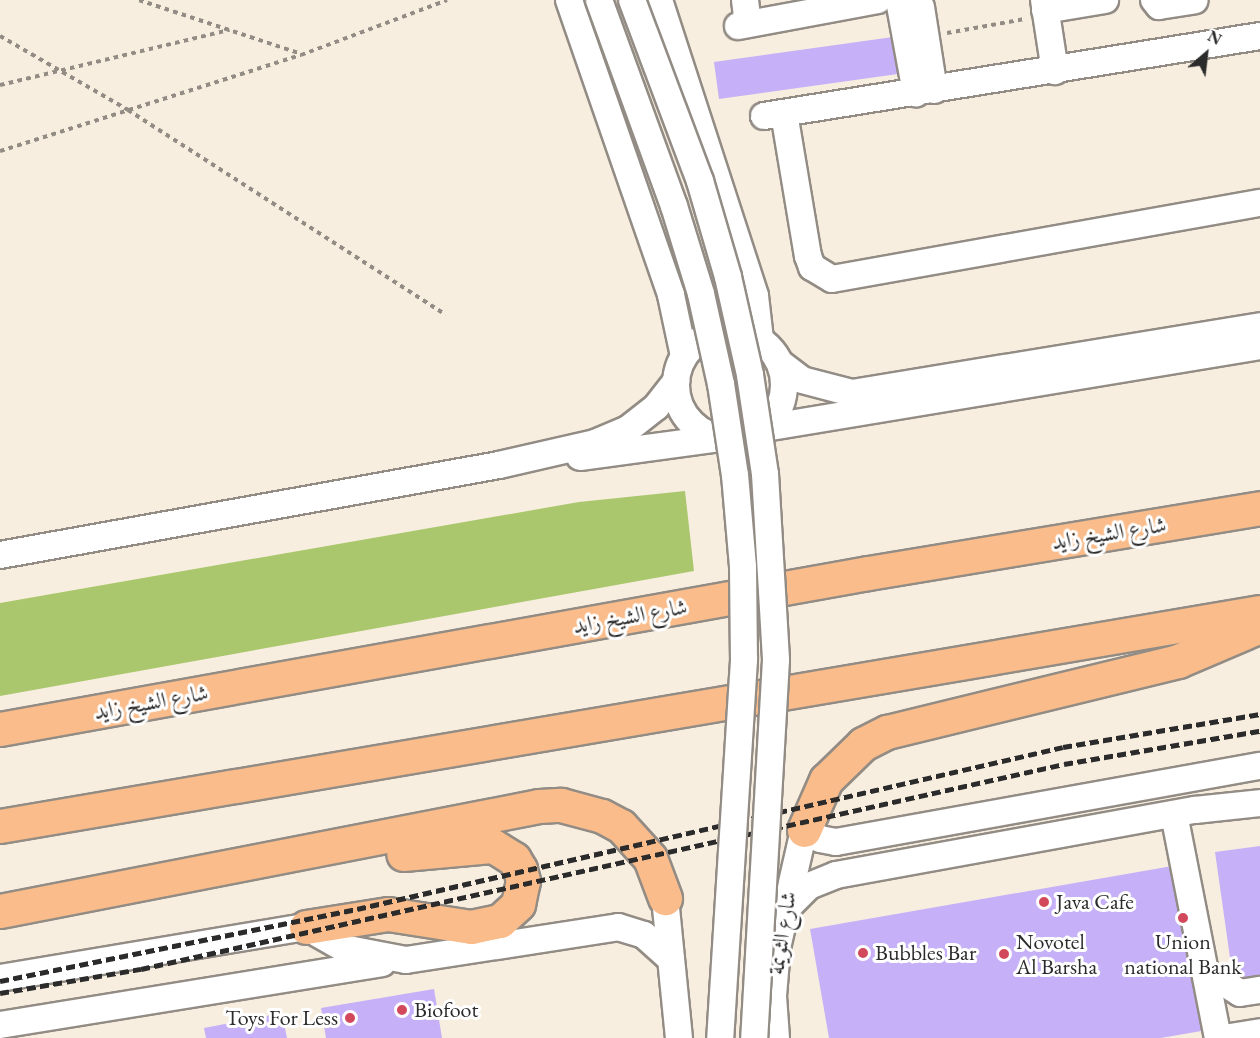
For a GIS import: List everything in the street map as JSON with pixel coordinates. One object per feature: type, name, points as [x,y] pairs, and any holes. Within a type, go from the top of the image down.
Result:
[{"type":"highway","name":"شارع الشيخ زايد","points":[[0,729],[868,573],[1260,508]]},
{"type":"highway","points":[[0,826],[1260,612]]},
{"type":"highway","points":[[804,830],[826,780],[863,744],[887,732],[1167,664],[1260,626]]},
{"type":"highway","points":[[0,911],[165,881],[539,806],[561,806],[602,816],[621,826],[650,858],[665,898]]},
{"type":"highway","points":[[165,881],[482,844],[504,851],[514,859],[523,881],[514,909],[489,924],[454,925],[421,916],[388,914],[306,927]]},
{"type":"street","points":[[569,0],[671,295],[684,356]]},
{"type":"street","points":[[599,0],[674,206],[701,294],[721,384],[735,475],[743,567],[744,660],[720,1038]]},
{"type":"street","points":[[632,0],[700,181],[728,277],[750,375],[765,474],[776,660],[753,1038]]},
{"type":"street","points":[[658,0],[755,296],[760,339]]},
{"type":"street","points":[[744,16],[878,0]]},
{"type":"street","points":[[1055,71],[1045,8],[1105,0]]},
{"type":"street","points":[[1154,0],[1160,6],[1195,0]]},
{"type":"street","points":[[910,3],[925,37],[925,92]]},
{"type":"street","points":[[910,3],[925,92]]},
{"type":"street","points":[[1260,36],[774,115],[808,256],[812,267],[832,279],[1260,203]]},
{"type":"street","points":[[0,555],[499,465],[595,443],[628,429],[656,407],[676,381],[684,356],[705,336],[719,332],[733,330],[760,339],[781,364],[802,380],[852,393],[1260,326]]},
{"type":"street","points":[[499,465],[640,452],[720,438],[751,436],[765,428],[1260,346]]},
{"type":"street","points":[[765,428],[781,406],[785,378],[781,364]]},
{"type":"street","points":[[676,381],[682,411],[705,433],[720,438]]},
{"type":"street","points":[[804,830],[820,839],[836,842],[1260,766]]},
{"type":"street","points":[[783,913],[809,886],[836,874],[1174,814],[1260,803]]},
{"type":"street","points":[[1174,814],[1218,1038]]},
{"type":"street","name":"شارع الثويمة","points":[[776,1038],[773,996],[783,913],[804,830]]},
{"type":"street","points":[[665,898],[679,1038]]},
{"type":"street","points":[[0,978],[306,927],[343,948],[406,960]]},
{"type":"street","points":[[0,1025],[618,927],[644,935],[671,959]]},
{"type":"street","points":[[1223,982],[1240,993],[1260,990]]},
{"type":"street","points":[[1224,1038],[1260,1032]]},
{"type":"path","points":[[140,0],[301,55]]},
{"type":"path","points":[[0,152],[301,55],[447,0]]},
{"type":"path","points":[[925,37],[1045,8]]},
{"type":"path","points":[[0,85],[230,30]]},
{"type":"path","points":[[0,36],[61,69],[128,110],[446,315]]},
{"type":"green space","points":[[685,491],[694,571],[0,696],[0,603],[579,502]]},
{"type":"building","points":[[900,36],[905,73],[719,99],[714,62]]},
{"type":"building","points":[[1260,846],[1260,983],[1234,986],[1215,852]]},
{"type":"building","name":"Novotel Al Barsha","points":[[1178,865],[1207,1030],[1161,1038],[829,1038],[810,929]]},
{"type":"building","points":[[434,989],[442,1038],[326,1038],[321,1008]]},
{"type":"building","points":[[282,1013],[287,1038],[206,1038],[204,1028]]},
{"type":"railway","points":[[0,981],[357,909],[1063,747],[1260,714]]},
{"type":"railway","points":[[0,993],[141,969],[1064,764],[1260,731]]},
{"type":"place","name":"Java Cafe","points":[[1044,902]]},
{"type":"place","name":"Union national Bank","points":[[1183,918]]},
{"type":"place","name":"Bubbles Bar","points":[[863,953]]},
{"type":"place","name":"Novotel Al Barsha","points":[[1004,954]]},
{"type":"place","name":"Biofoot","points":[[402,1010]]},
{"type":"place","name":"Toys For Less","points":[[350,1018]]}]
